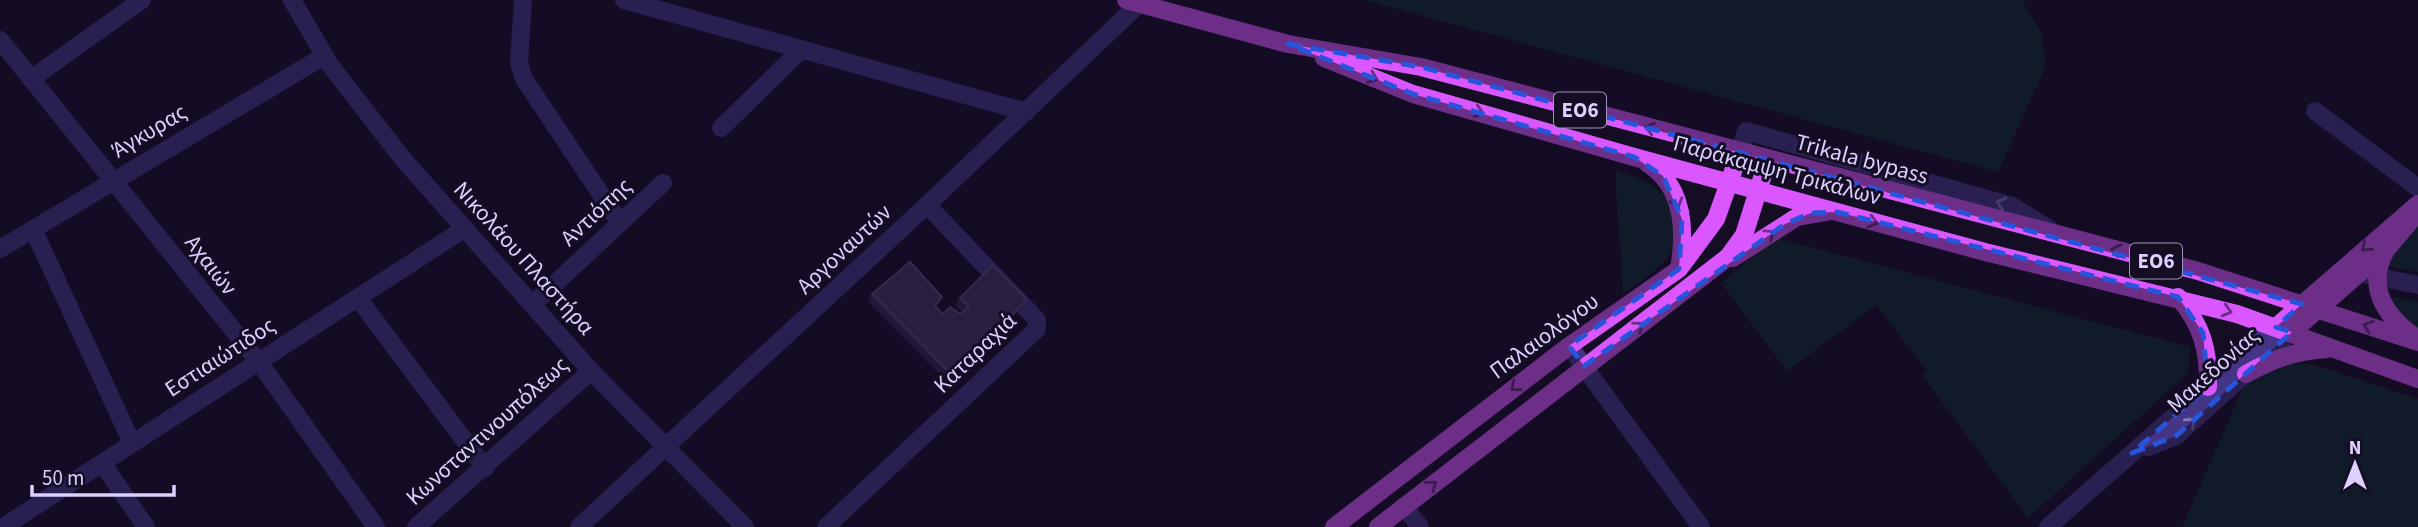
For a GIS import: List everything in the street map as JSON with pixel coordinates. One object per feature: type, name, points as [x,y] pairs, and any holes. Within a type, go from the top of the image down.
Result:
[{"type":"main road","name":"Παράκαμψη Τρικάλων","points":[[1133,2],[1288,44],[1413,93],[1634,157],[1985,252],[2178,297],[2284,330],[2418,379]]},
{"type":"main road","name":"Trikala bypass","points":[[1288,44],[1421,67],[2198,271],[2418,341]]},
{"type":"main road","name":"Παλαιολόγου","points":[[1334,527],[1569,346],[1679,269],[1693,254],[1716,219],[1740,152]]},
{"type":"main road","points":[[1634,157],[1663,176],[1676,197],[1683,232],[1679,269]]},
{"type":"main road","name":"Παλαιολόγου","points":[[1378,527],[1584,366],[1713,271],[1744,234],[1760,191],[1768,159]]},
{"type":"main road","points":[[2311,306],[2418,204]]},
{"type":"main road","points":[[1713,271],[1797,217],[1837,212]]},
{"type":"main road","points":[[2311,306],[2368,276],[2386,249],[2418,212]]},
{"type":"main road","points":[[2368,276],[2387,313],[2418,341]]},
{"type":"main road","points":[[2178,297],[2194,316],[2203,333],[2208,387]]},
{"type":"main road","name":"Μακεδονίας","points":[[2284,330],[2311,306]]},
{"type":"main road","points":[[2246,374],[2276,358],[2296,352],[2334,348]]},
{"type":"street","points":[[31,79],[142,0]]},
{"type":"street","name":"Νικολάου Πλαστήρα","points":[[292,0],[324,56],[362,108],[464,229],[591,371],[745,527]]},
{"type":"street","points":[[523,0],[519,63],[524,79],[620,223]]},
{"type":"street","points":[[624,0],[1026,111]]},
{"type":"street","name":"Αργοναυτών","points":[[579,527],[928,205],[1026,111],[1133,2]]},
{"type":"street","name":"Αχαιών","points":[[0,40],[259,362],[376,527]]},
{"type":"street","points":[[721,128],[802,49]]},
{"type":"street","name":"Άγκυρας","points":[[0,249],[324,56]]},
{"type":"street","points":[[2315,111],[2418,188]]},
{"type":"street","points":[[1740,152],[1746,131],[2012,205],[2060,236]]},
{"type":"street","points":[[1768,159],[1774,140]]},
{"type":"street","name":"Αντιόπης","points":[[532,305],[663,183]]},
{"type":"street","name":"Καταραχιά","points":[[826,527],[1037,328],[1037,320],[928,205]]},
{"type":"street","points":[[33,229],[132,443]]},
{"type":"street","name":"Εστιαιώτιδος","points":[[3,527],[464,229]]},
{"type":"street","points":[[2368,276],[2418,285]]},
{"type":"street","points":[[358,298],[485,468]]},
{"type":"street","name":"Μακεδονίας","points":[[2132,453],[2176,436],[2246,374],[2284,330]]},
{"type":"street","name":"Μακεδονίας","points":[[2049,527],[2208,387],[2284,330]]},
{"type":"street","points":[[1569,346],[1702,527]]},
{"type":"street","name":"Κωνσταντινουπόλεως","points":[[416,527],[591,371]]},
{"type":"street","points":[[102,463],[146,527]]},
{"type":"street","points":[[1404,506],[1420,527]]},
{"type":"highlighted area","points":[[1288,44],[1421,67],[2302,304],[2276,327],[2292,332],[2176,436],[2132,453],[2208,387],[2203,333],[2178,297],[1837,212],[1811,213],[1785,224],[1584,366],[1569,346],[1679,269],[1682,219],[1663,176],[1634,157],[1413,94]]},
{"type":"green space","points":[[1364,0],[2022,0],[2043,36],[2045,68],[1998,172]]},
{"type":"green space","points":[[1615,171],[1637,178],[1657,189],[1671,206],[1674,216],[1673,245],[1668,257],[1623,294]]},
{"type":"green space","points":[[2418,217],[2418,272],[2390,267],[2386,264]]},
{"type":"green space","points":[[1776,238],[2190,347],[2188,373],[2028,518],[1922,375],[1927,371],[1876,305],[1787,371],[1721,283]]},
{"type":"green space","points":[[2393,297],[2418,302],[2418,334],[2382,301]]},
{"type":"green space","points":[[2284,362],[2316,365],[2418,399],[2418,527],[2182,527],[2244,386],[2251,376]]},
{"type":"building","points":[[910,262],[942,297],[935,306],[943,314],[950,307],[960,314],[969,307],[960,298],[993,265],[1027,300],[952,375],[872,294]]}]
